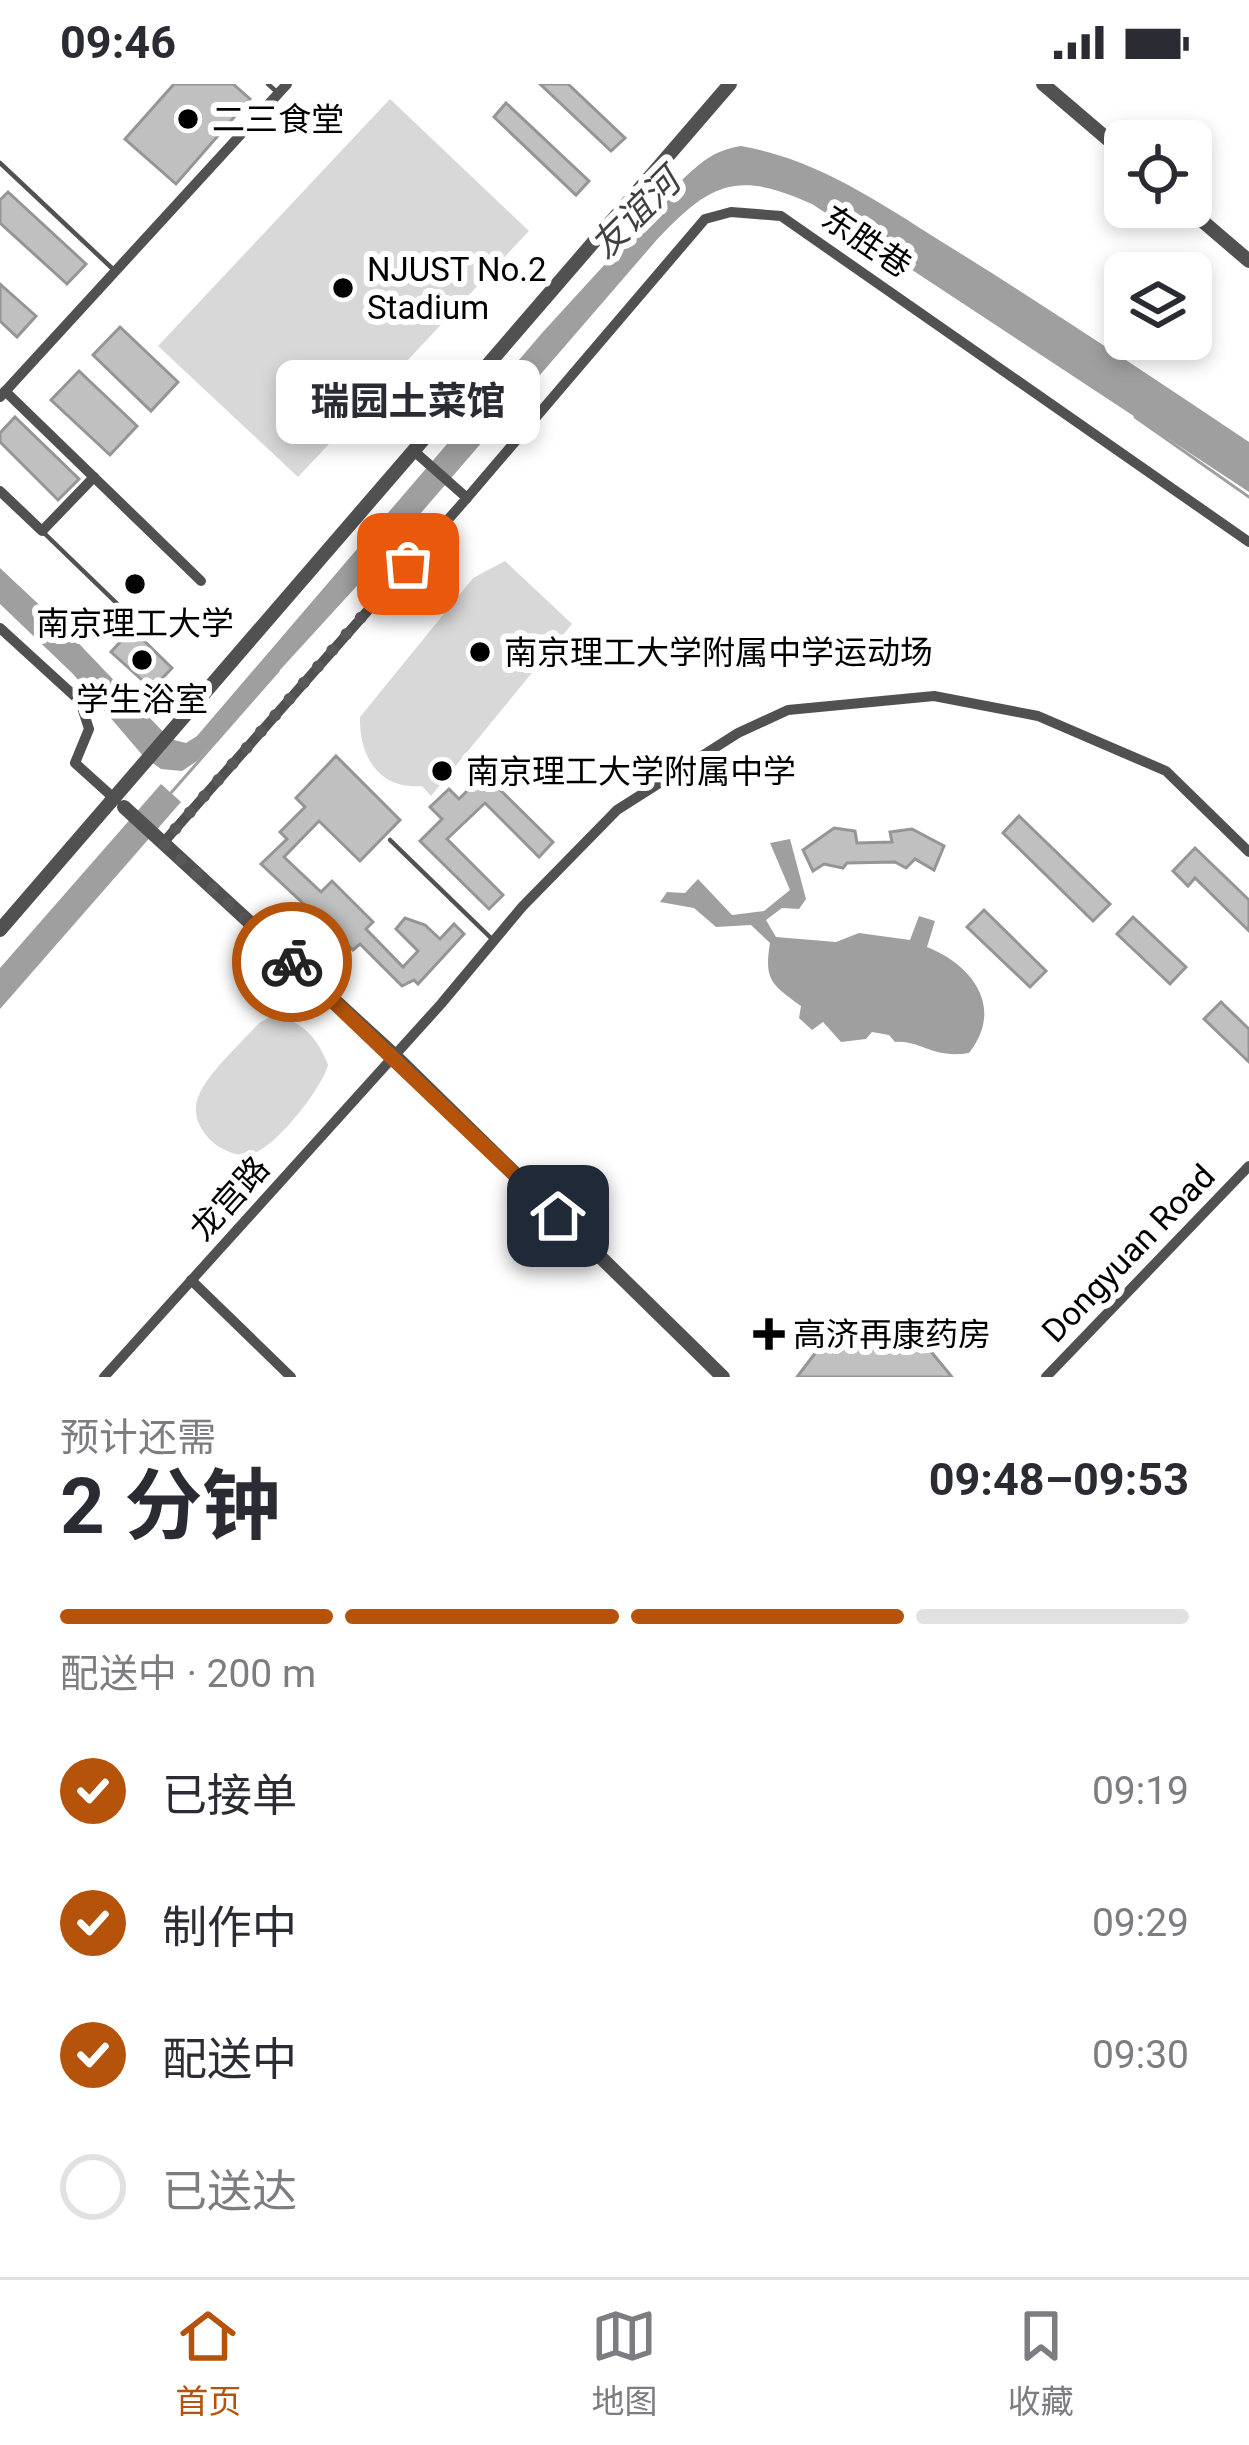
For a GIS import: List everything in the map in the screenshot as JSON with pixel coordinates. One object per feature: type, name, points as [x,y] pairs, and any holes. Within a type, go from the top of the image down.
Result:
[{"type":"street","points":[[0,930],[118,802],[126,783],[730,84]]},
{"type":"street","points":[[1043,84],[1104,136]]},
{"type":"street","points":[[201,581],[3,394],[277,87]]},
{"type":"street","name":"东胜巷","points":[[163,843],[705,219],[731,212],[782,216],[1249,542]]},
{"type":"street","points":[[1210,228],[1249,261]]},
{"type":"street","points":[[416,452],[463,494]]},
{"type":"street","points":[[0,491],[42,531],[94,477]]},
{"type":"street","points":[[0,628],[80,701],[89,729],[74,763],[394,1055],[723,1377]]},
{"type":"street","name":"龙宫路","points":[[104,1377],[493,940],[617,810],[754,725],[788,710],[934,696],[1038,716],[1166,771],[1249,851]]},
{"type":"street","name":"Dongyuan Road","points":[[1046,1377],[1249,1166]]},
{"type":"street","points":[[191,1280],[291,1377]]},
{"type":"lane","points":[[0,163],[7,176],[115,271]]},
{"type":"lane","points":[[42,531],[135,621]]},
{"type":"lane","points":[[390,841],[493,940]]},
{"type":"shaded area","name":"NJUST No.2 Stadium","points":[[390,99],[529,231],[298,477],[158,346]]},
{"type":"shaded area","points":[[741,146],[826,174],[879,202],[1066,321],[1104,346],[1104,360],[1125,360],[1249,442],[1249,492],[812,204],[743,185],[725,188],[691,207],[654,243],[376,565],[197,761],[182,771],[161,769],[144,757],[73,674],[0,604],[0,568],[170,739],[186,743],[197,736],[542,333],[681,181],[723,151]]},
{"type":"shaded area","name":"南京理工大学附属中学运动场","points":[[505,561],[572,624],[431,796],[422,786],[394,782],[368,757],[360,717],[473,578]]},
{"type":"shaded area","points":[[161,784],[181,802],[0,1009],[0,968]]},
{"type":"shaded area","points":[[790,839],[806,899],[799,909],[782,908],[766,920],[776,937],[836,942],[859,933],[910,940],[919,916],[935,921],[927,947],[970,976],[983,1004],[984,1020],[969,1053],[936,1052],[872,1032],[866,1039],[841,1042],[823,1022],[812,1030],[799,1018],[801,1006],[772,980],[770,943],[751,925],[716,927],[694,908],[660,902],[667,892],[685,893],[698,879],[732,915],[764,911],[790,890],[770,843]]},
{"type":"shaded area","points":[[272,1016],[292,1021],[307,1032],[328,1065],[308,1102],[272,1142],[251,1154],[228,1152],[201,1128],[196,1106],[199,1095],[226,1058]]},
{"type":"building","name":"二三食堂","points":[[174,84],[233,84],[250,99],[176,184],[125,139]]},
{"type":"building","points":[[540,84],[568,84],[625,138],[611,151]]},
{"type":"building","points":[[506,103],[589,181],[576,195],[494,117]]},
{"type":"building","points":[[8,192],[86,264],[67,284],[0,223],[0,200]]},
{"type":"building","points":[[0,284],[36,316],[17,337],[0,321]]},
{"type":"building","points":[[120,327],[178,382],[151,411],[93,355]]},
{"type":"building","points":[[79,371],[137,426],[110,455],[51,400]]},
{"type":"building","points":[[15,417],[79,479],[58,500],[0,442],[0,433]]},
{"type":"building","name":"学生浴室","points":[[132,629],[172,668],[152,689],[111,652]]},
{"type":"building","points":[[336,756],[400,820],[360,861],[319,821],[284,857],[321,892],[332,881],[373,922],[366,929],[403,967],[418,951],[396,929],[405,918],[425,925],[440,939],[454,924],[464,934],[418,984],[414,980],[402,986],[360,944],[353,950],[261,864],[287,839],[280,832],[305,807],[296,798]]},
{"type":"building","points":[[484,774],[553,842],[539,857],[485,803],[447,839],[503,895],[489,909],[420,841],[442,819],[430,807],[449,789],[459,799]]},
{"type":"building","points":[[1019,816],[1110,904],[1093,921],[1003,833]]},
{"type":"building","points":[[834,828],[855,831],[857,843],[892,842],[890,832],[912,829],[944,846],[934,870],[915,859],[906,868],[895,862],[847,863],[843,868],[824,864],[813,871],[803,850]]},
{"type":"building","points":[[1195,848],[1249,900],[1249,931],[1195,878],[1188,886],[1173,871]]},
{"type":"building","points":[[984,910],[1046,971],[1030,987],[967,927]]},
{"type":"building","points":[[1133,917],[1186,967],[1170,984],[1117,934]]},
{"type":"building","points":[[1221,1002],[1249,1029],[1249,1062],[1204,1019]]},
{"type":"building","points":[[844,1337],[910,1337],[928,1348],[952,1377],[797,1377],[816,1352]]},
{"type":"waterway","name":"友谊河","points":[[1135,417],[1249,497]]},
{"type":"waterway","name":"友谊河","points":[[170,794],[278,671]]},
{"type":"way so far","points":[[292,962],[163,843],[408,564]]},
{"type":"place","name":"二三食堂","points":[[188,119]]},
{"type":"place","name":"NJUST No.2 Stadium","points":[[343,288]]},
{"type":"place","name":"瑞园土菜馆","points":[[408,564]]},
{"type":"place","name":"南京理工大学","points":[[135,584]]},
{"type":"place","name":"南京理工大学附属中学运动场","points":[[480,652]]},
{"type":"place","name":"学生浴室","points":[[142,660]]},
{"type":"place","name":"南京理工大学附属中学","points":[[442,771]]},
{"type":"place","name":"高济再康药房","points":[[769,1334]]},
{"type":"route","points":[[292,962],[558,1216]]}]
